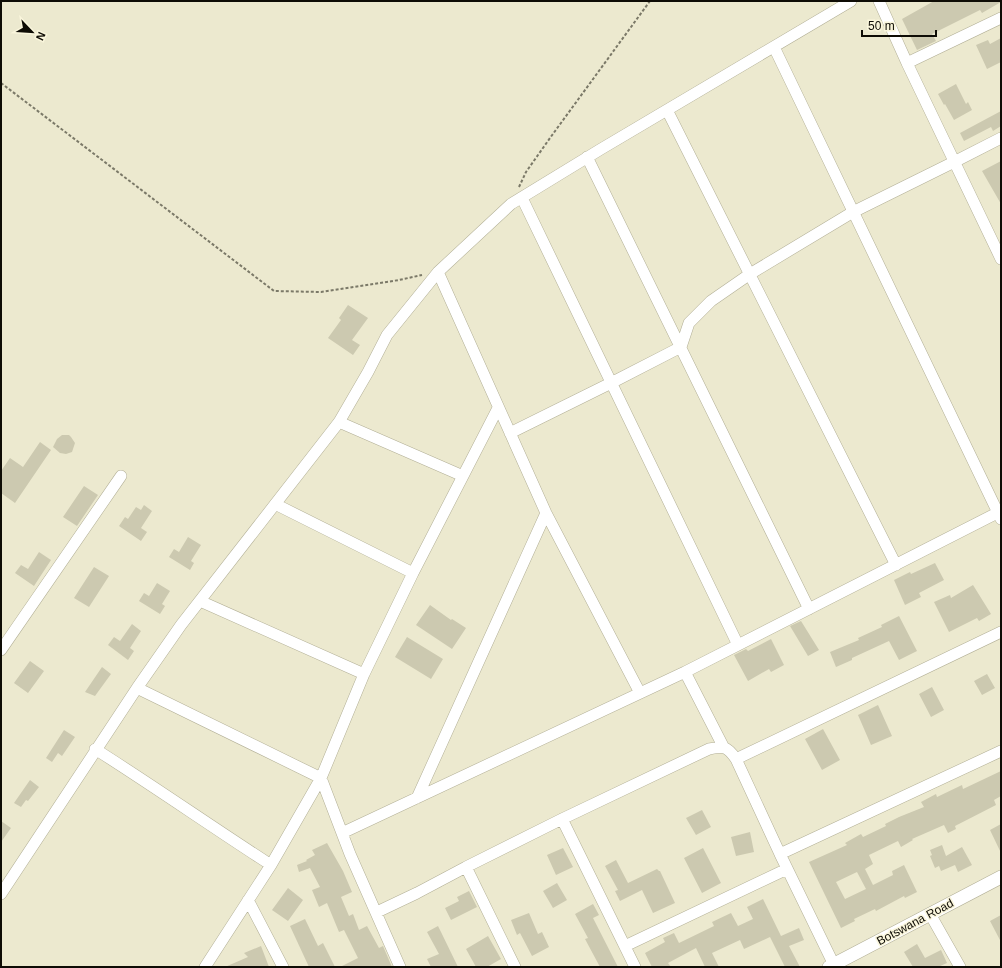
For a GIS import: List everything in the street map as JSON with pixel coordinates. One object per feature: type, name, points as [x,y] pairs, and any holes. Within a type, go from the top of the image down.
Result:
[{"type":"street","points":[[1,894],[95,750],[181,625],[338,422],[368,372],[387,335],[438,272],[511,204],[851,1]]},
{"type":"street","points":[[879,1],[907,63],[1000,256]]},
{"type":"street","points":[[907,63],[1001,18]]},
{"type":"street","points":[[342,833],[685,672],[1000,514],[774,47]]},
{"type":"street","points":[[667,110],[896,565]]},
{"type":"street","points":[[510,433],[680,347],[689,323],[711,301],[750,274],[853,212],[1001,138]]},
{"type":"street","points":[[588,157],[809,609]]},
{"type":"street","points":[[522,198],[738,645]]},
{"type":"street","points":[[438,272],[546,513],[640,693]]},
{"type":"street","points":[[205,967],[271,865],[321,778],[364,674],[412,573],[498,408]]},
{"type":"street","points":[[338,422],[463,476]]},
{"type":"street","points":[[1,650],[121,476]]},
{"type":"street","points":[[275,504],[412,573]]},
{"type":"street","points":[[417,798],[546,513]]},
{"type":"street","points":[[200,601],[364,674]]},
{"type":"street","points":[[736,759],[1001,632]]},
{"type":"street","points":[[685,672],[722,746],[730,750],[736,759],[786,869],[833,966]]},
{"type":"street","points":[[137,688],[321,778],[350,854],[377,912],[400,967]]},
{"type":"street","points":[[377,912],[562,819],[709,749],[722,746]]},
{"type":"street","points":[[95,750],[271,865]]},
{"type":"street","points":[[780,854],[1001,751]]},
{"type":"street","points":[[562,819],[636,967]]},
{"type":"street","points":[[466,867],[515,967]]},
{"type":"street","points":[[625,946],[786,869]]},
{"type":"street","name":"Botswana Road","points":[[833,966],[1001,877]]},
{"type":"street","points":[[248,900],[283,967]]},
{"type":"street","points":[[930,914],[960,967]]},
{"type":"path","points":[[511,204],[526,172],[650,1]]},
{"type":"path","points":[[1,83],[274,291],[321,292],[399,280],[438,272]]},
{"type":"building","points":[[934,1],[1001,2],[982,13],[980,10],[932,34],[936,41],[917,50],[902,19]]},
{"type":"building","points":[[1001,38],[1001,62],[987,69],[976,45],[988,40],[990,44]]},
{"type":"building","points":[[956,84],[966,104],[968,102],[972,110],[954,120],[938,94]]},
{"type":"building","points":[[1001,111],[1001,126],[993,131],[991,127],[964,141],[960,133]]},
{"type":"building","points":[[1001,161],[1001,204],[982,171]]},
{"type":"building","points":[[348,305],[368,318],[352,340],[360,345],[353,355],[328,338],[341,320],[339,318]]},
{"type":"building","points":[[62,435],[69,435],[75,443],[72,452],[66,454],[60,453],[53,447],[57,439]]},
{"type":"building","points":[[40,442],[51,450],[15,503],[1,493],[1,471],[10,458],[23,467]]},
{"type":"building","points":[[84,486],[98,495],[77,526],[63,517]]},
{"type":"building","points":[[144,505],[152,511],[141,528],[147,532],[141,541],[119,526],[125,517],[128,519],[136,507],[141,510]]},
{"type":"building","points":[[188,537],[201,545],[191,561],[194,563],[190,570],[169,557],[174,549],[179,552]]},
{"type":"building","points":[[39,552],[51,560],[34,586],[15,573],[21,565],[28,569]]},
{"type":"building","points":[[935,563],[944,580],[919,593],[921,597],[905,605],[894,580],[910,572],[911,574]]},
{"type":"building","points":[[94,567],[109,576],[89,607],[74,598]]},
{"type":"building","points":[[157,583],[170,591],[162,604],[165,606],[160,614],[139,601],[144,593],[149,596]]},
{"type":"building","points":[[973,585],[991,614],[979,621],[977,618],[949,632],[934,602],[950,595],[951,598]]},
{"type":"building","points":[[430,605],[451,620],[452,619],[466,628],[452,649],[416,625]]},
{"type":"building","points":[[899,616],[917,651],[899,660],[889,641],[836,667],[830,652],[859,640],[858,638],[882,627],[881,625]]},
{"type":"building","points":[[801,621],[819,650],[808,656],[790,626]]},
{"type":"building","points":[[132,624],[141,631],[130,648],[134,651],[128,660],[108,645],[114,637],[120,641]]},
{"type":"building","points":[[407,637],[443,659],[431,679],[395,657]]},
{"type":"building","points":[[771,639],[784,665],[771,672],[769,669],[748,681],[734,655],[746,649],[748,651]]},
{"type":"building","points":[[30,661],[44,671],[28,693],[14,683]]},
{"type":"building","points":[[102,667],[111,674],[95,696],[85,692]]},
{"type":"building","points":[[987,674],[995,688],[982,695],[974,681]]},
{"type":"building","points":[[932,687],[944,710],[931,717],[919,694]]},
{"type":"building","points":[[878,705],[892,736],[871,745],[858,715]]},
{"type":"building","points":[[823,729],[840,760],[822,770],[805,739]]},
{"type":"building","points":[[64,730],[75,737],[62,756],[58,753],[52,762],[46,758]]},
{"type":"building","points":[[1001,771],[1001,796],[994,800],[996,805],[955,826],[956,829],[948,833],[944,825],[912,839],[913,840],[901,847],[898,841],[869,855],[873,864],[865,869],[873,885],[893,875],[892,871],[904,865],[917,892],[905,898],[904,896],[876,911],[875,909],[854,919],[855,921],[841,928],[809,862],[847,845],[845,843],[861,834],[863,837],[886,826],[885,824],[899,817],[924,807],[921,802],[936,794],[937,797],[962,785],[963,789]],"holes":[[[857,872],[866,889],[845,899],[836,882]]]},
{"type":"building","points":[[30,780],[39,787],[21,807],[14,803]]},
{"type":"building","points":[[702,810],[711,827],[696,835],[686,818]]},
{"type":"building","points":[[1,821],[11,828],[1,842]]},
{"type":"building","points":[[1001,824],[1001,853],[990,830]]},
{"type":"building","points":[[750,832],[754,852],[736,856],[731,837]]},
{"type":"building","points":[[327,843],[343,871],[352,892],[341,897],[349,916],[353,914],[359,930],[367,926],[379,948],[383,946],[392,967],[340,967],[358,958],[344,930],[339,932],[327,903],[319,907],[312,890],[320,887],[310,868],[299,872],[297,865],[307,861],[306,860],[315,855],[312,850]]},
{"type":"building","points":[[942,845],[946,856],[962,847],[972,865],[958,872],[955,865],[941,871],[939,866],[935,868],[930,856],[932,855],[930,850]]},
{"type":"building","points":[[563,848],[573,867],[556,875],[547,855]]},
{"type":"building","points":[[703,848],[721,883],[702,893],[684,858]]},
{"type":"building","points":[[616,860],[628,883],[657,869],[660,871],[675,903],[653,913],[642,890],[620,901],[615,891],[618,890],[605,866]]},
{"type":"building","points":[[557,883],[567,900],[553,908],[543,891]]},
{"type":"building","points":[[288,888],[303,900],[288,921],[272,910]]},
{"type":"building","points":[[469,891],[477,907],[451,920],[445,908],[459,901],[457,897]]},
{"type":"building","points":[[763,899],[781,936],[799,928],[804,940],[789,946],[800,967],[785,967],[770,937],[744,949],[740,940],[712,953],[719,967],[705,967],[696,948],[668,963],[671,967],[652,967],[645,953],[665,942],[663,938],[674,933],[679,943],[714,926],[712,922],[731,913],[738,926],[753,919],[747,907]]},
{"type":"building","points":[[593,904],[599,915],[593,918],[618,967],[600,967],[585,939],[588,938],[575,914]]},
{"type":"building","points":[[529,913],[538,934],[542,932],[549,947],[532,956],[520,933],[517,935],[511,920]]},
{"type":"building","points":[[1001,915],[1001,942],[990,921]]},
{"type":"building","points":[[305,919],[318,946],[323,943],[335,967],[309,967],[290,926]]},
{"type":"building","points":[[438,926],[458,967],[431,967],[427,959],[439,954],[427,932]]},
{"type":"building","points":[[488,936],[501,959],[487,967],[476,967],[466,949]]},
{"type":"building","points":[[917,944],[925,958],[941,950],[947,963],[938,967],[913,967],[904,952]]},
{"type":"building","points":[[261,946],[269,967],[225,967],[248,957],[244,953]]}]
